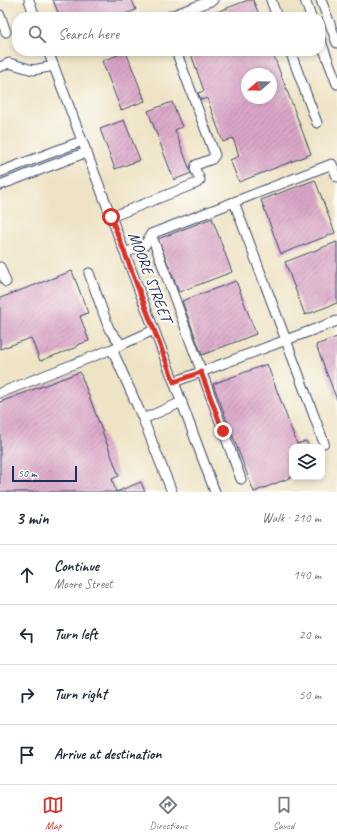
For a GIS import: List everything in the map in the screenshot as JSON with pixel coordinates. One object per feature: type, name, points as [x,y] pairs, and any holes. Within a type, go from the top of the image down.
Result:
[{"type":"street","points":[[29,0],[33,12]]},
{"type":"street","points":[[181,12],[213,0]]},
{"type":"street","points":[[271,0],[275,12]]},
{"type":"street","points":[[305,0],[310,12]]},
{"type":"street","points":[[321,0],[337,43]]},
{"type":"street","points":[[0,15],[6,32]]},
{"type":"street","points":[[325,53],[337,84]]},
{"type":"street","name":"MOORE STREET","points":[[50,56],[215,492]]},
{"type":"street","points":[[111,217],[197,184],[200,180],[195,169],[196,165],[212,159],[215,155],[178,56]]},
{"type":"street","points":[[292,56],[317,123]]},
{"type":"street","points":[[0,67],[10,64],[33,70],[54,66]]},
{"type":"street","points":[[0,172],[82,141]]},
{"type":"street","points":[[0,185],[86,152]]},
{"type":"street","points":[[125,253],[146,245],[151,234],[332,164],[337,177]]},
{"type":"street","points":[[234,202],[324,443]]},
{"type":"street","points":[[151,234],[242,480]]},
{"type":"street","points":[[0,267],[6,282]]},
{"type":"street","points":[[89,273],[109,329],[121,344]]},
{"type":"street","points":[[174,382],[337,321]]},
{"type":"street","points":[[0,393],[112,349],[154,330]]},
{"type":"street","points":[[112,349],[143,419],[172,492]]},
{"type":"street","points":[[143,419],[182,402]]},
{"type":"building","points":[[53,0],[132,0],[136,10],[131,12],[58,12]]},
{"type":"building","points":[[248,0],[253,0],[258,12],[217,12]]},
{"type":"building","points":[[115,56],[128,56],[145,101],[121,110],[102,61]]},
{"type":"building","points":[[192,56],[274,56],[311,154],[239,182],[230,160],[239,156],[233,138],[223,142],[207,98],[201,100],[198,93],[204,91]]},
{"type":"building","points":[[172,102],[182,127],[175,130],[191,173],[174,180],[148,111]]},
{"type":"building","points":[[124,120],[140,160],[115,169],[100,129]]},
{"type":"building","points":[[315,180],[335,233],[281,254],[261,200]]},
{"type":"building","points":[[212,218],[232,272],[179,292],[158,239]]},
{"type":"building","points":[[337,242],[337,303],[305,315],[285,262]]},
{"type":"building","points":[[72,271],[88,313],[80,316],[89,341],[40,361],[31,338],[0,349],[0,298]]},
{"type":"building","points":[[236,281],[256,334],[202,355],[182,301]]},
{"type":"building","points":[[337,337],[337,400],[316,345]]},
{"type":"building","points":[[267,364],[297,444],[289,444],[289,478],[254,492],[213,384]]},
{"type":"building","points":[[80,372],[119,476],[112,479],[116,492],[0,492],[0,402]]},
{"type":"building","points":[[306,441],[308,444],[297,444]]},
{"type":"building","points":[[141,482],[145,492],[116,492]]},
{"type":"route","points":[[111,217],[174,382],[201,372],[223,431]]}]
